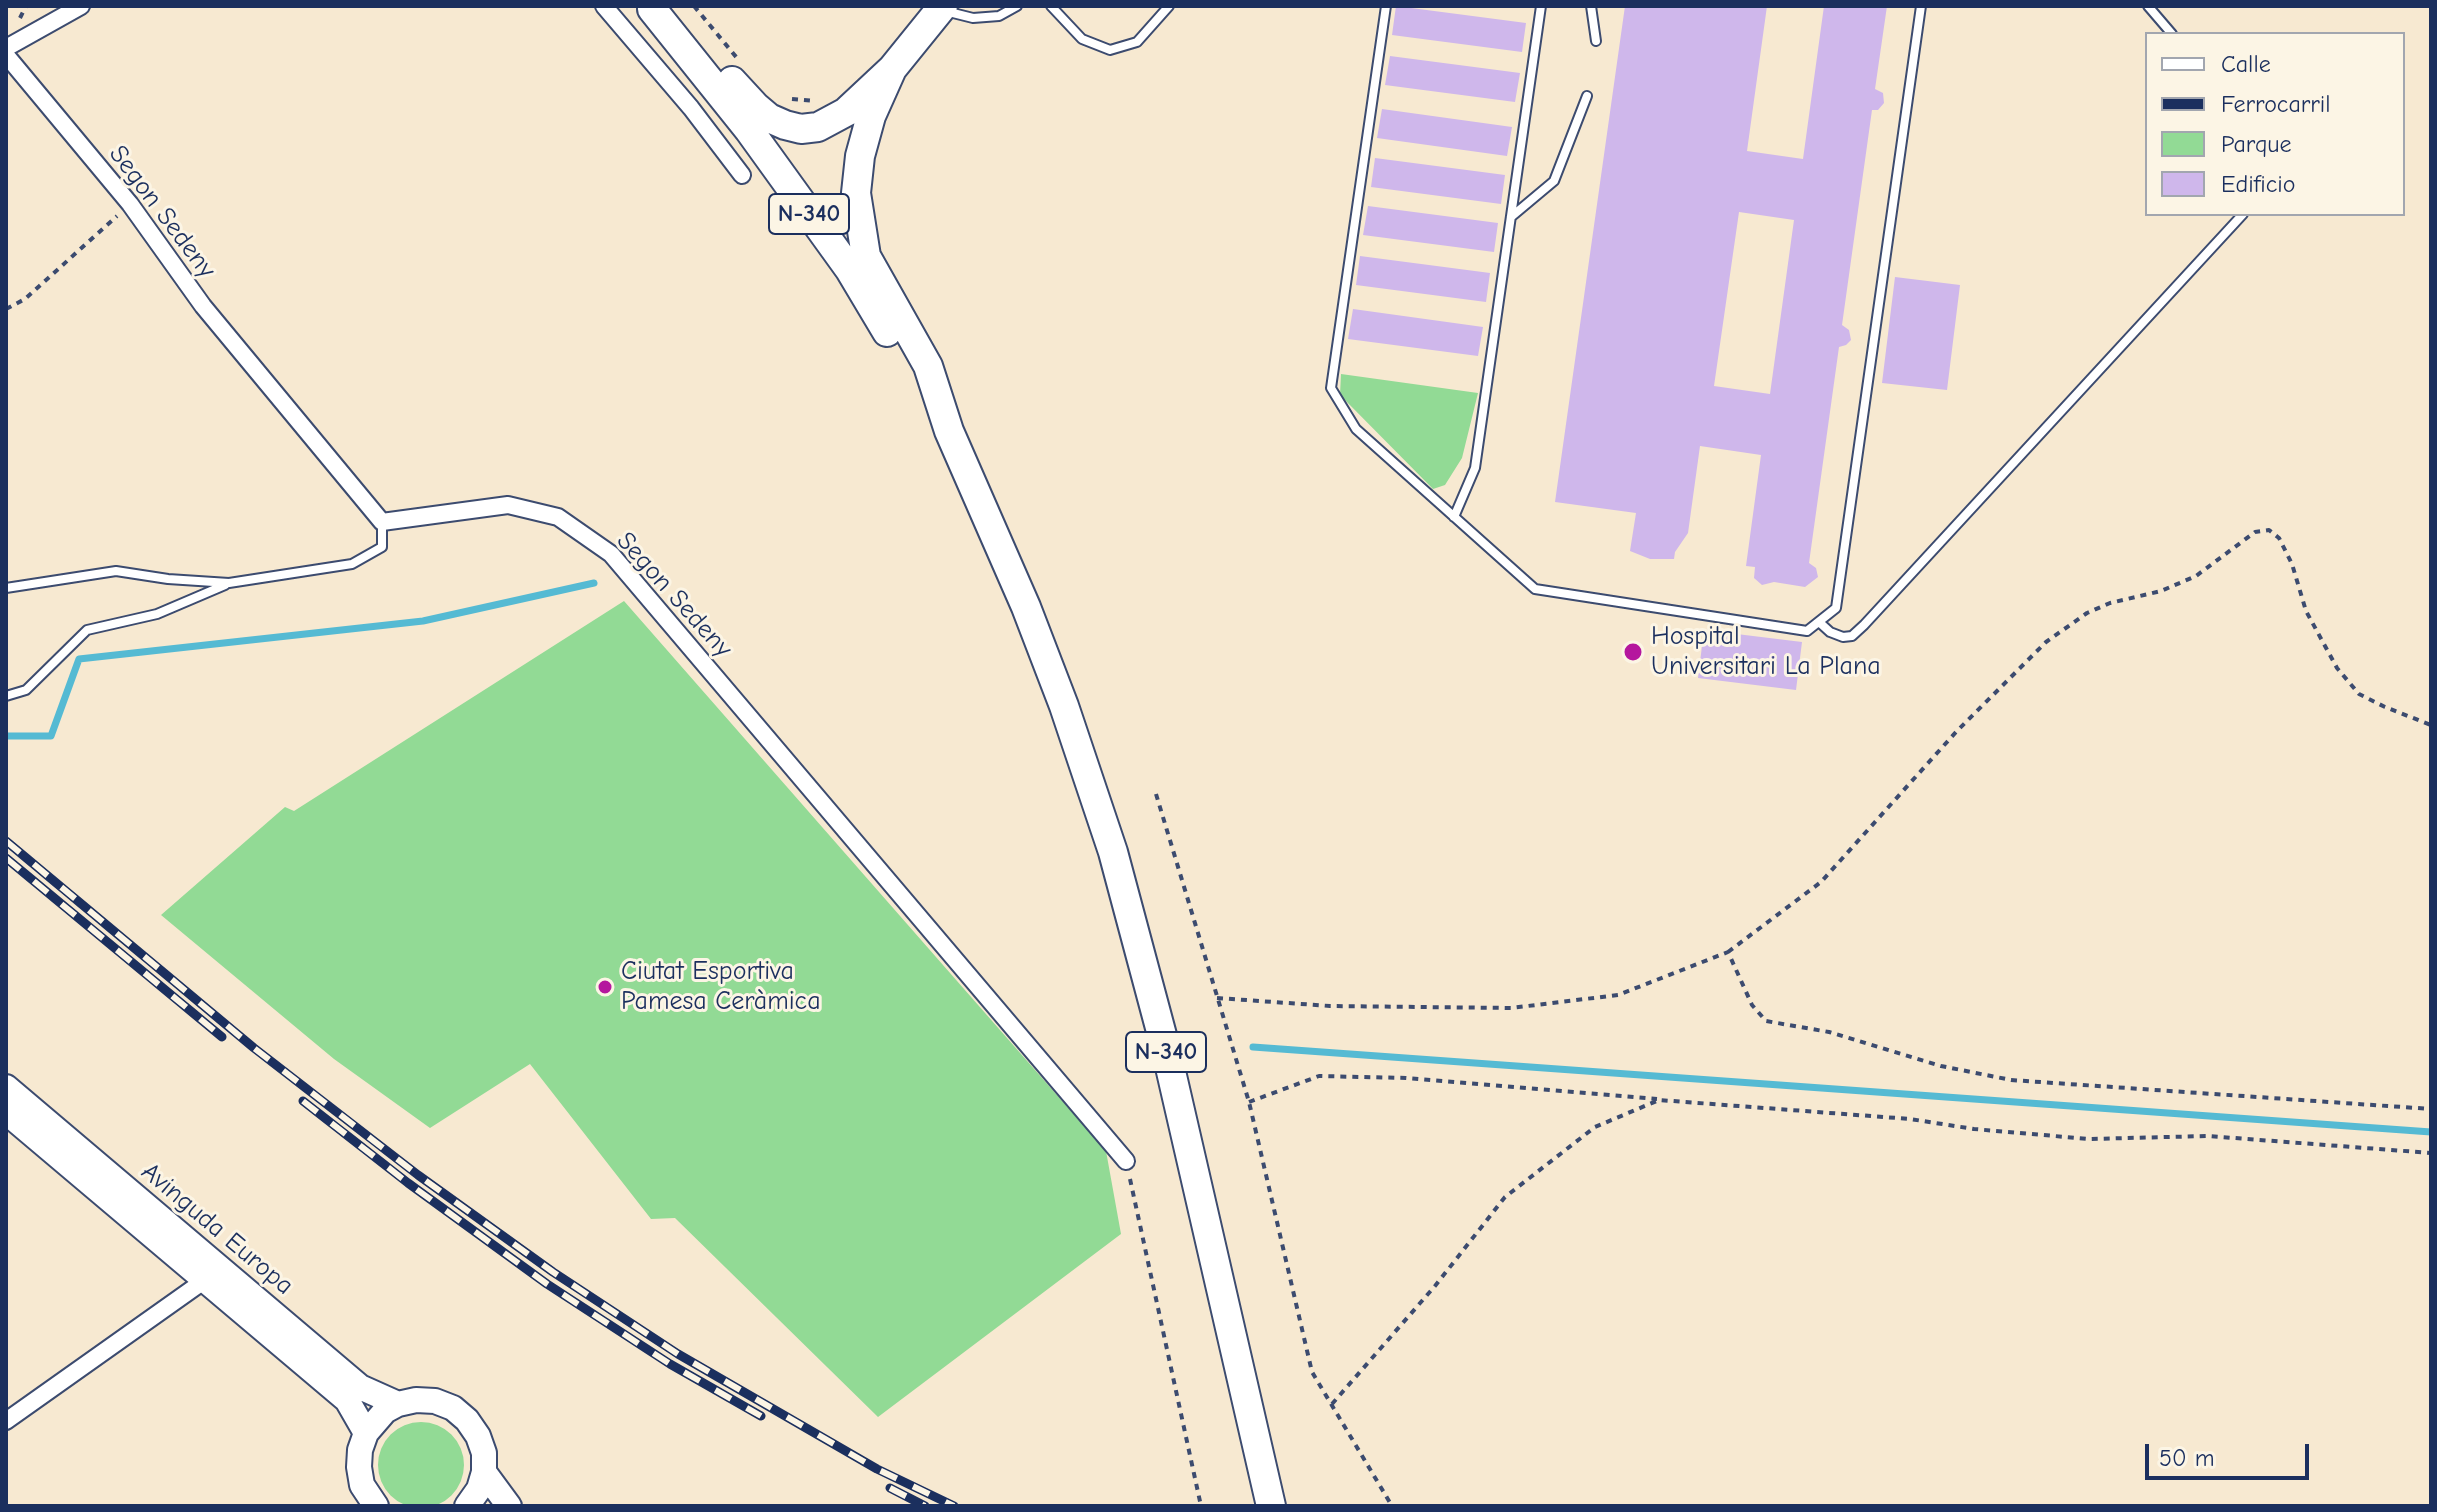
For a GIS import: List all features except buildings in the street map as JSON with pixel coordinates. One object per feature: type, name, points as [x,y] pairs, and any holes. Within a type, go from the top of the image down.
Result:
[{"type":"highway","points":[[650,8],[708,53],[756,107],[785,125],[801,129],[818,127],[846,112],[892,69],[942,8]]},
{"type":"highway","name":"N-340","points":[[650,8],[749,130],[850,270],[949,431],[1026,607],[1064,706],[1113,852],[1167,1054],[1271,1506]]},
{"type":"highway","points":[[892,69],[871,116],[860,156],[856,193],[859,226],[866,256],[928,366],[949,431]]},
{"type":"main road","name":"Avinguda Europa","points":[[6,1087],[360,1387],[398,1404]]},
{"type":"main road","name":"Avinguda Europa","points":[[6,1112],[347,1400],[366,1433]]},
{"type":"main road","points":[[369,1504],[359,1467],[360,1450],[366,1433],[385,1411],[416,1400],[435,1401],[460,1414],[478,1436],[484,1453],[484,1472],[479,1489],[467,1506]]},
{"type":"main road","points":[[484,1472],[509,1506]]},
{"type":"street","points":[[6,48],[81,6]]},
{"type":"street","points":[[604,6],[691,108],[742,175]]},
{"type":"street","name":"Segon Sedeny","points":[[6,55],[130,204],[203,306],[382,522],[508,505],[558,517],[611,554],[1126,1161]]},
{"type":"street","points":[[6,1421],[205,1280]]},
{"type":"lane","points":[[942,8],[973,18],[999,16],[1017,6]]},
{"type":"lane","points":[[1051,6],[1082,39],[1110,50],[1137,42],[1169,6]]},
{"type":"lane","points":[[1386,6],[1331,388],[1356,429],[1535,589],[1807,631],[1836,608],[1921,6]]},
{"type":"lane","points":[[1454,517],[1475,468],[1541,6]]},
{"type":"lane","points":[[1591,6],[1596,41]]},
{"type":"lane","points":[[2148,6],[2170,32]]},
{"type":"lane","points":[[1511,217],[1554,181],[1587,96]]},
{"type":"lane","points":[[1819,622],[1830,632],[1843,637],[1852,636],[1864,625],[2241,216]]},
{"type":"lane","points":[[6,588],[116,571],[168,579],[229,583],[352,564],[382,547],[382,522]]},
{"type":"lane","points":[[6,696],[26,690],[87,630],[157,614],[229,583]]},
{"type":"path","points":[[694,6],[741,63]]},
{"type":"path","points":[[782,98],[821,101]]},
{"type":"path","points":[[6,309],[25,299],[130,204]]},
{"type":"path","points":[[1217,998],[1330,1006],[1511,1008],[1618,995],[1728,952],[1821,882],[1956,732],[2046,642],[2087,613],[2110,603],[2161,591],[2196,576],[2255,532],[2269,530],[2279,538],[2292,564],[2306,611],[2337,668],[2359,694],[2431,725]]},
{"type":"path","points":[[1156,794],[1249,1102],[1312,1372],[1392,1506]]},
{"type":"path","points":[[1728,952],[1752,1005],[1766,1021],[1829,1032],[1941,1066],[2011,1080],[2431,1109]]},
{"type":"path","points":[[1249,1102],[1319,1076],[1406,1078],[1910,1119],[1974,1129],[2089,1139],[2208,1136],[2431,1153]]},
{"type":"path","points":[[1332,1404],[1435,1286],[1505,1197],[1595,1127],[1659,1100]]},
{"type":"path","points":[[1126,1161],[1201,1506]]},
{"type":"green space","points":[[1341,374],[1478,393],[1462,458],[1445,485],[1433,489],[1340,395]]},
{"type":"green space","name":"Ciutat Esportiva Pamesa Ceràmica","points":[[624,601],[1106,1151],[1121,1234],[878,1417],[675,1218],[651,1219],[530,1064],[430,1128],[334,1059],[161,915],[285,807],[294,811]]},
{"type":"green space","points":[[421,1422],[445,1429],[457,1441],[464,1465],[457,1489],[445,1501],[421,1508],[397,1501],[385,1489],[378,1465],[385,1441],[397,1429]]},
{"type":"waterway","points":[[6,736],[51,736],[79,659],[423,621],[594,583]]},
{"type":"waterway","points":[[1253,1047],[2431,1132]]},
{"type":"railway","points":[[6,841],[254,1048],[418,1175],[553,1272],[678,1354],[877,1469],[954,1506]]},
{"type":"railway","points":[[6,858],[222,1037]]},
{"type":"railway","points":[[303,1101],[408,1183],[547,1284],[670,1364],[761,1416]]},
{"type":"railway","points":[[890,1488],[925,1506]]},
{"type":"place","name":"Hospital Universitari La Plana","points":[[1633,652]]},
{"type":"place","name":"Ciutat Esportiva Pamesa Ceràmica","points":[[605,987]]}]
